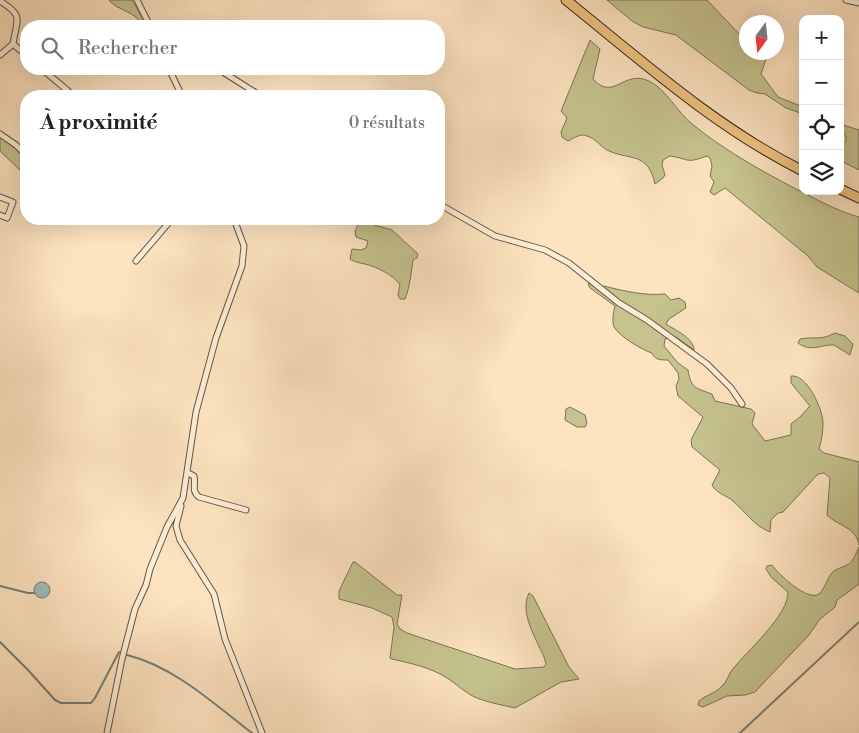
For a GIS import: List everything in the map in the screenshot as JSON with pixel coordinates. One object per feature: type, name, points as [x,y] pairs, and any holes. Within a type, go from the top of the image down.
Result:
[{"type":"highway","points":[[566,0],[689,100],[733,132],[799,169]]},
{"type":"highway","points":[[844,191],[859,198]]},
{"type":"street","points":[[137,0],[147,20]]},
{"type":"street","points":[[846,0],[859,3]]},
{"type":"street","points":[[0,1],[17,15],[12,44],[0,55]]},
{"type":"street","points":[[12,44],[20,50]]},
{"type":"street","points":[[49,75],[67,90]]},
{"type":"street","points":[[173,75],[179,90]]},
{"type":"street","points":[[228,75],[251,90]]},
{"type":"street","points":[[0,134],[20,149]]},
{"type":"street","points":[[0,197],[13,202],[7,218],[0,215]]},
{"type":"street","points":[[445,207],[495,236],[545,250],[570,263],[619,303],[647,320],[707,364],[731,388],[742,404]]},
{"type":"street","points":[[136,261],[167,225]]},
{"type":"street","points":[[236,225],[242,240],[244,256],[242,266],[216,338],[196,412],[183,498],[176,526],[180,540],[214,594],[225,639],[262,733]]},
{"type":"street","points":[[188,473],[194,476],[195,494],[199,497],[246,510]]},
{"type":"street","points":[[107,733],[122,659],[135,608],[146,585],[150,569],[167,527],[183,498]]},
{"type":"shaded area","points":[[109,0],[132,0],[144,20],[138,20]]},
{"type":"shaded area","points":[[607,0],[707,0],[739,34],[739,60],[766,60],[761,74],[778,97],[799,105],[799,113],[786,108],[765,94],[749,90],[676,35],[643,27],[632,21]]},
{"type":"shaded area","points":[[590,40],[600,49],[593,79],[600,85],[613,87],[625,81],[640,78],[649,81],[667,95],[692,124],[729,151],[799,190],[799,195],[807,195],[859,217],[859,293],[817,267],[808,256],[725,188],[714,195],[710,192],[714,182],[710,176],[712,166],[710,158],[707,156],[688,160],[670,156],[663,160],[662,165],[665,175],[655,184],[648,166],[643,162],[607,150],[593,138],[584,135],[579,135],[568,141],[562,137],[561,132],[567,118],[561,111]]},
{"type":"shaded area","points":[[844,125],[859,130],[859,170],[844,162],[844,143],[846,137]]},
{"type":"shaded area","points":[[0,137],[20,153],[20,170],[0,151]]},
{"type":"shaded area","points":[[358,225],[374,225],[392,230],[418,254],[417,258],[413,260],[405,299],[400,299],[398,295],[400,285],[385,272],[350,259],[352,249],[361,250],[366,248],[368,241],[356,237],[355,231]]},
{"type":"shaded area","points":[[589,283],[598,289],[604,286],[642,294],[665,294],[671,300],[679,298],[685,302],[686,308],[669,319],[666,324],[688,338],[694,350],[676,337],[665,339],[664,346],[678,363],[688,370],[695,387],[712,394],[715,401],[751,409],[755,413],[752,424],[765,441],[791,435],[791,424],[810,406],[791,383],[791,376],[803,380],[813,393],[822,416],[823,432],[819,449],[824,453],[859,462],[859,545],[850,530],[827,515],[830,478],[824,473],[818,474],[783,512],[778,513],[771,520],[770,532],[759,526],[733,501],[716,490],[712,485],[720,470],[692,447],[691,440],[703,417],[678,396],[676,386],[679,379],[678,373],[668,360],[656,358],[652,353],[631,342],[617,331],[613,322],[615,306],[590,288]]},
{"type":"shaded area","points":[[835,333],[845,336],[853,344],[850,355],[834,345],[812,348],[798,343],[800,339],[821,338]]},
{"type":"shaded area","points":[[570,407],[585,415],[587,423],[585,427],[577,427],[565,420],[566,409]]},
{"type":"shaded area","points":[[859,547],[859,584],[837,600],[835,607],[820,619],[809,635],[755,692],[745,695],[727,696],[703,707],[698,705],[699,701],[724,684],[732,670],[766,633],[782,611],[788,592],[772,578],[766,569],[767,566],[772,565],[801,591],[814,595],[819,594],[834,571],[850,563]]},
{"type":"shaded area","points":[[353,562],[397,595],[402,595],[397,624],[400,629],[515,669],[544,667],[546,664],[527,617],[526,601],[529,593],[533,596],[569,667],[579,679],[561,682],[515,708],[477,698],[435,671],[390,658],[394,627],[392,617],[372,608],[339,599],[339,591]]},
{"type":"water","points":[[42,582],[50,590],[42,598],[34,590]]},
{"type":"waterway","points":[[0,586],[35,593]]},
{"type":"waterway","points":[[740,733],[859,622]]},
{"type":"waterway","points":[[0,642],[55,700],[61,703],[91,703],[119,652]]},
{"type":"waterway","points":[[127,655],[145,661],[178,677],[252,733]]}]
